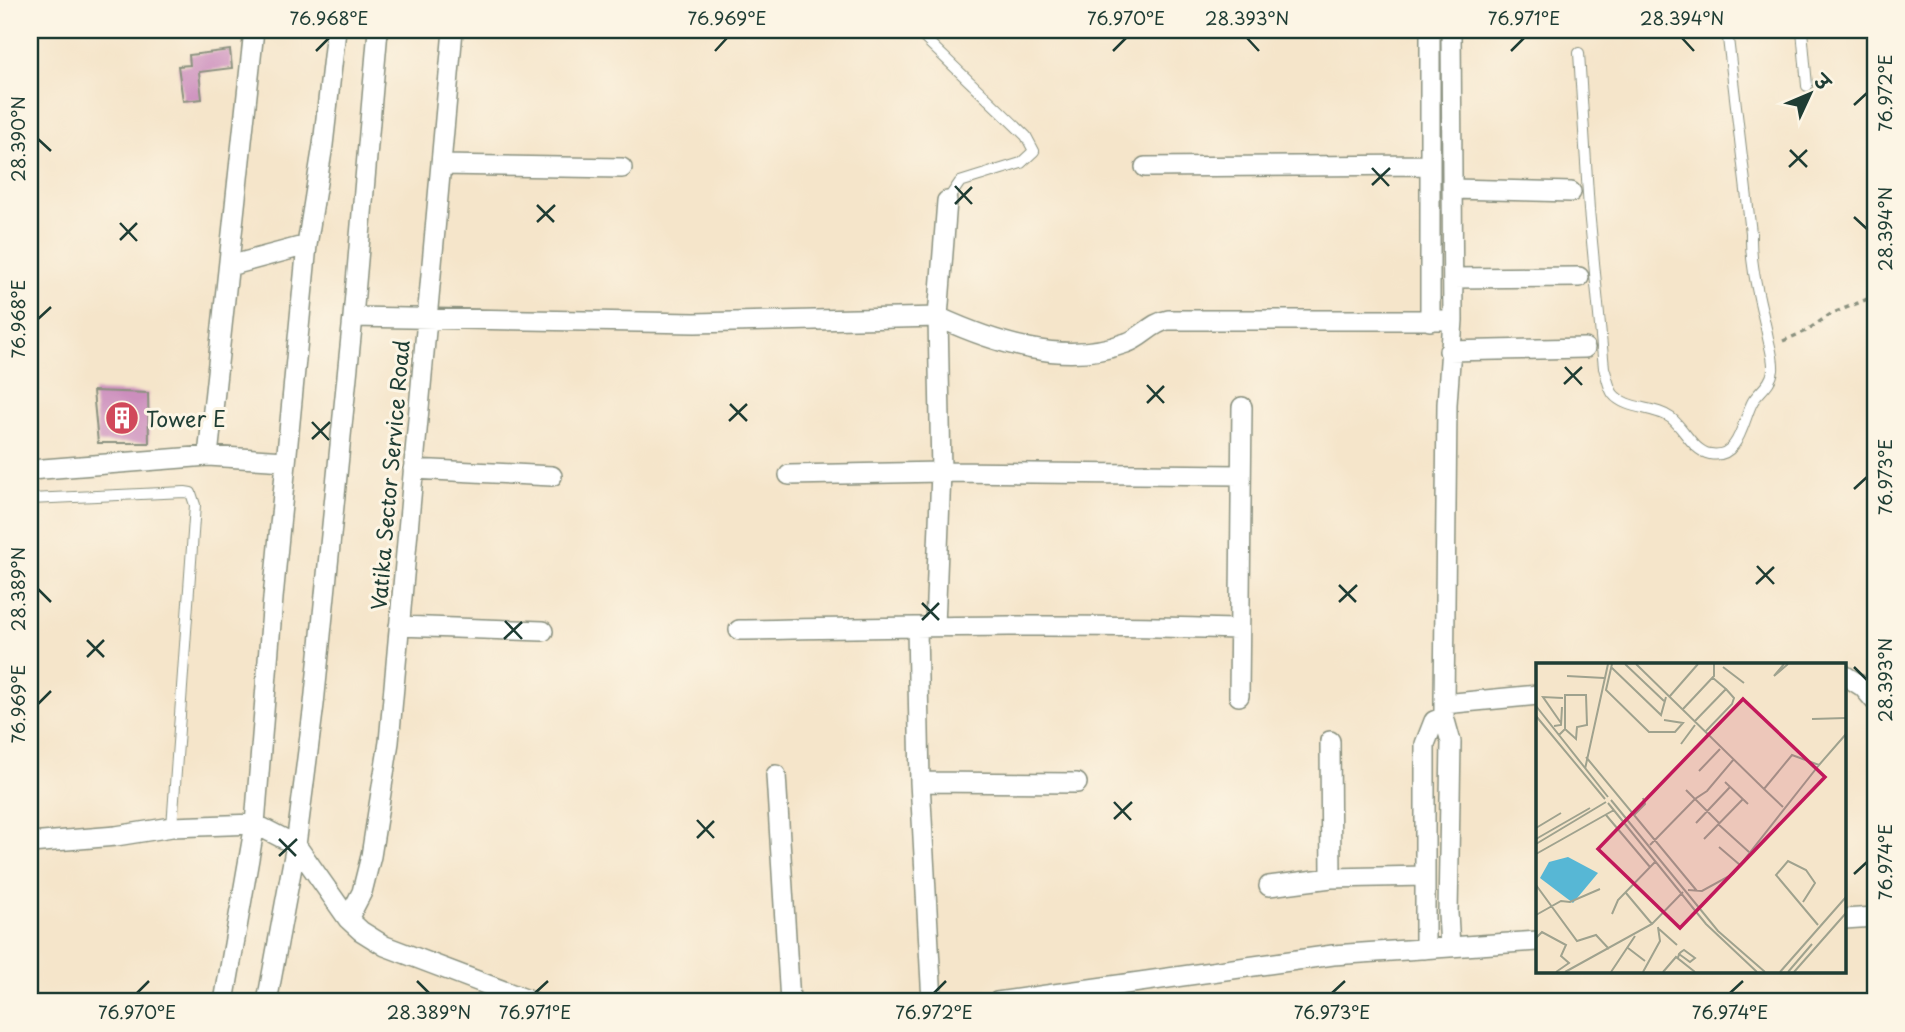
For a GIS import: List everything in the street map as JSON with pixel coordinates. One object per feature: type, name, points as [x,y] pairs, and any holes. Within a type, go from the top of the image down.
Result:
[{"type":"street","points":[[208,456],[254,30]]},
{"type":"street","points":[[224,1002],[255,824],[307,245],[323,145],[336,30]]},
{"type":"street","points":[[267,1002],[296,845],[314,704],[353,317],[378,30]]},
{"type":"street","name":"Vatika Sector Service Road","points":[[348,919],[362,892],[372,856],[389,742],[453,30]]},
{"type":"street","points":[[1430,30],[1430,321]]},
{"type":"street","points":[[1450,947],[1448,913],[1451,742],[1444,711],[1449,351],[1454,320],[1451,30]]},
{"type":"street","points":[[441,165],[622,168]]},
{"type":"street","points":[[1145,167],[1430,165]]},
{"type":"street","points":[[1453,190],[1571,192]]},
{"type":"street","points":[[932,1002],[920,782],[926,626],[941,472],[938,317],[947,201]]},
{"type":"street","points":[[229,266],[307,245]]},
{"type":"street","points":[[1453,278],[1579,277]]},
{"type":"street","points":[[353,317],[695,323],[938,317],[971,332],[1015,346],[1070,352],[1129,343],[1160,321],[1168,320],[1454,320]]},
{"type":"street","points":[[1449,351],[1585,348]]},
{"type":"street","points":[[1238,696],[1242,407]]},
{"type":"street","points":[[30,470],[208,456],[286,461]]},
{"type":"street","points":[[413,469],[552,476]]},
{"type":"street","points":[[789,475],[941,472],[1240,475]]},
{"type":"street","points":[[399,626],[543,631]]},
{"type":"street","points":[[738,630],[926,626],[1177,627],[1236,629],[1239,632]]},
{"type":"street","points":[[1846,676],[1863,687],[1875,701]]},
{"type":"street","points":[[1425,949],[1425,744],[1434,721],[1444,711],[1536,695]]},
{"type":"street","points":[[1330,741],[1331,878]]},
{"type":"street","points":[[776,775],[790,1002]]},
{"type":"street","points":[[920,782],[1077,783]]},
{"type":"street","points":[[30,843],[116,836],[172,827],[255,824],[296,845],[348,919],[360,931],[385,946],[533,1002]]},
{"type":"street","points":[[1269,886],[1331,878],[1425,876]]},
{"type":"street","points":[[1846,919],[1875,917]]},
{"type":"street","points":[[997,1002],[1333,955],[1536,941]]},
{"type":"lane","points":[[916,30],[1026,136],[1034,151],[1021,163],[960,182],[947,201]]},
{"type":"lane","points":[[1579,53],[1596,288],[1604,368],[1613,394],[1633,405],[1667,415],[1700,449],[1710,454],[1721,453],[1729,450],[1735,443],[1753,401],[1771,378],[1773,363],[1750,257],[1751,233],[1727,30]]},
{"type":"lane","points":[[1802,30],[1807,86]]},
{"type":"lane","points":[[30,499],[185,492],[193,498],[195,505],[172,827]]},
{"type":"path","points":[[1770,347],[1806,331],[1831,314],[1875,296]]},
{"type":"building","points":[[230,50],[232,68],[199,72],[202,99],[183,101],[178,66],[190,65],[189,55]]},
{"type":"building","name":"Tower E","points":[[93,391],[148,393],[149,443],[98,443]]},
{"type":"place","name":"Tower E","points":[[122,418]]}]
